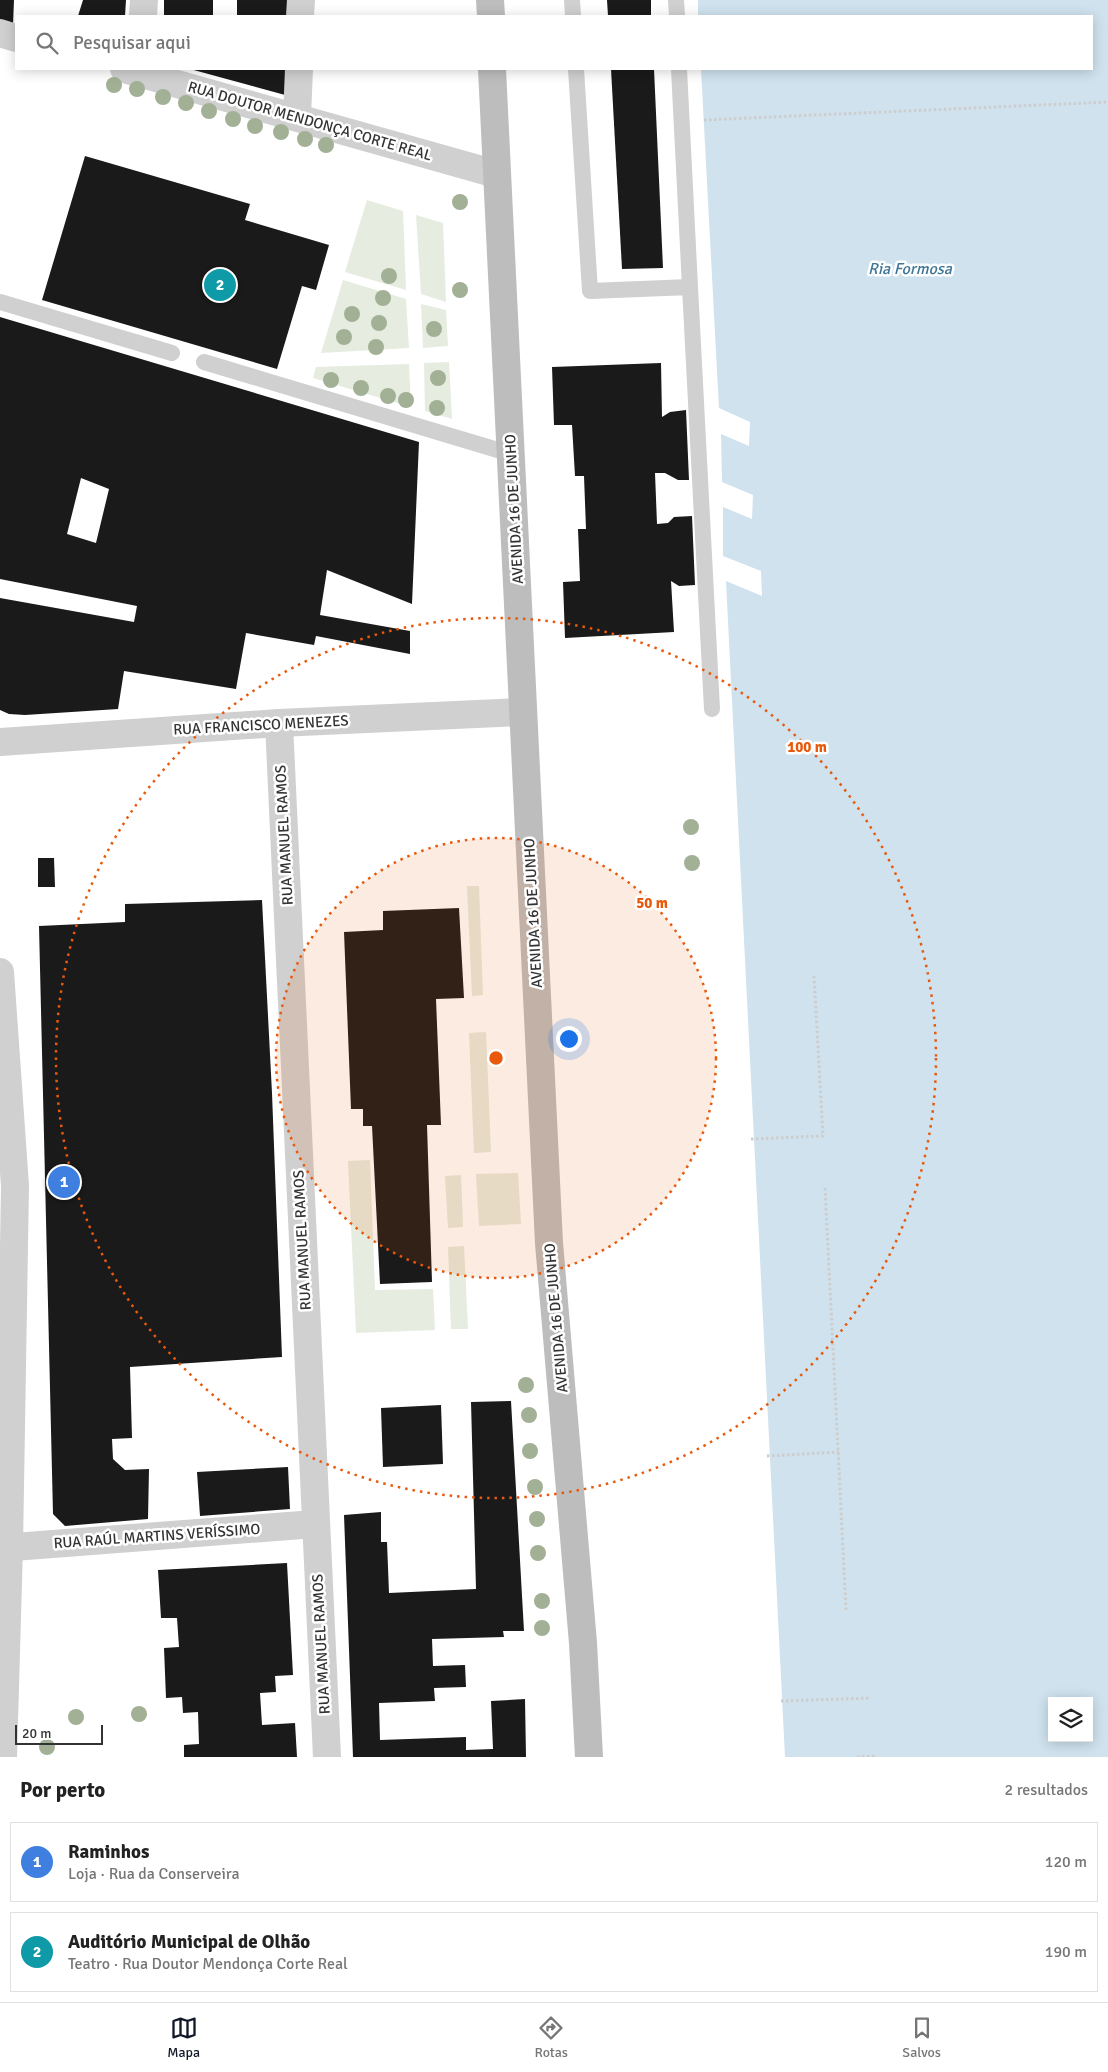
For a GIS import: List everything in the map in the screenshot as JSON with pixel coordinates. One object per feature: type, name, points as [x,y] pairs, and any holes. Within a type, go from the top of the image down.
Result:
[{"type":"main road","points":[[490,0],[491,15]]},
{"type":"main road","name":"AVENIDA 16 DE JUNHO","points":[[492,70],[512,454],[522,712],[550,1243],[582,1633],[589,1757]]},
{"type":"street","points":[[143,15],[144,0]]},
{"type":"street","points":[[300,0],[300,15]]},
{"type":"street","points":[[0,33],[15,38]]},
{"type":"street","points":[[297,116],[299,70]]},
{"type":"street","name":"RUA DOUTOR MENDONÇA CORTE REAL","points":[[136,71],[496,174]]},
{"type":"street","name":"RUA FRANCISCO MENEZES","points":[[0,742],[279,723],[522,712]]},
{"type":"street","name":"RUA MANUEL RAMOS","points":[[279,723],[327,1757]]},
{"type":"street","points":[[0,972],[7,1187],[3,1757]]},
{"type":"street","name":"RUA RAÚL MARTINS VERÍSSIMO","points":[[5,1547],[315,1524]]},
{"type":"lane","points":[[572,0],[573,15]]},
{"type":"lane","points":[[676,0],[676,15]]},
{"type":"lane","points":[[576,70],[590,290],[690,287]]},
{"type":"lane","points":[[679,70],[712,709]]},
{"type":"lane","points":[[0,302],[172,352]]},
{"type":"lane","points":[[204,362],[512,454]]},
{"type":"path","points":[[704,120],[1108,102]]},
{"type":"path","points":[[751,1139],[823,1136],[814,976]]},
{"type":"path","points":[[825,1188],[846,1610]]},
{"type":"path","points":[[767,1456],[839,1452]]},
{"type":"path","points":[[781,1701],[871,1698]]},
{"type":"path","points":[[857,1757],[877,1756]]},
{"type":"shaded area","points":[[367,200],[403,211],[406,290],[345,272]]},
{"type":"shaded area","points":[[416,215],[443,223],[446,302],[421,294]]},
{"type":"shaded area","points":[[343,280],[406,299],[409,348],[321,353]]},
{"type":"shaded area","points":[[421,304],[446,310],[448,346],[423,348]]},
{"type":"shaded area","points":[[449,362],[452,419],[425,411],[424,363]]},
{"type":"shaded area","points":[[409,364],[411,407],[313,378],[316,367]]},
{"type":"shaded area","points":[[467,886],[479,886],[483,995],[472,996]]},
{"type":"shaded area","points":[[486,1032],[491,1152],[474,1153],[469,1033]]},
{"type":"shaded area","points":[[370,1160],[375,1290],[433,1289],[435,1330],[356,1333],[348,1161]]},
{"type":"shaded area","points":[[518,1173],[521,1224],[479,1226],[476,1174]]},
{"type":"shaded area","points":[[461,1175],[463,1227],[448,1228],[445,1176]]},
{"type":"shaded area","points":[[464,1246],[468,1329],[451,1329],[448,1247]]},
{"type":"water","name":"Ria Formosa","points":[[698,0],[1108,0],[1108,1757],[785,1757],[726,581],[762,596],[761,571],[723,556],[723,507],[752,519],[753,495],[722,482],[721,434],[749,446],[750,422],[719,408],[701,70],[1093,70],[1093,15],[698,15]]},
{"type":"building","points":[[0,0],[14,0],[13,25],[0,22]]},
{"type":"building","points":[[83,0],[126,0],[125,15],[78,15]]},
{"type":"building","points":[[164,0],[213,0],[213,15],[164,15]]},
{"type":"building","points":[[237,0],[287,0],[287,15],[237,15]]},
{"type":"building","points":[[607,0],[651,0],[651,15],[608,15]]},
{"type":"building","points":[[194,70],[285,70],[285,95]]},
{"type":"building","points":[[611,70],[654,70],[663,268],[622,269]]},
{"type":"building","points":[[85,156],[250,204],[245,220],[329,245],[316,290],[302,286],[277,369],[42,300]]},
{"type":"building","points":[[0,317],[419,442],[412,604],[327,570],[320,615],[410,631],[410,654],[316,636],[314,645],[246,633],[236,689],[124,671],[118,709],[25,715],[9,714],[0,710],[0,598],[134,622],[137,606],[0,579]],"holes":[[[81,478],[109,489],[96,543],[67,534]]]},
{"type":"building","points":[[661,363],[662,417],[670,412],[686,410],[689,480],[678,480],[665,473],[655,473],[657,524],[668,523],[674,517],[692,516],[695,585],[679,586],[671,581],[674,632],[565,638],[563,582],[580,581],[578,529],[586,529],[584,476],[575,476],[572,425],[554,425],[552,367]]},
{"type":"building","points":[[38,858],[54,858],[55,887],[38,887]]},
{"type":"building","points":[[262,900],[272,1093],[282,1357],[130,1367],[132,1438],[112,1439],[113,1459],[125,1470],[149,1469],[148,1519],[65,1526],[53,1514],[39,926],[125,922],[125,904]]},
{"type":"building","points":[[459,908],[464,998],[436,999],[441,1125],[427,1125],[432,1282],[380,1284],[372,1126],[363,1126],[363,1109],[351,1109],[344,932],[383,930],[383,911]]},
{"type":"building","points":[[511,1401],[524,1631],[503,1631],[504,1637],[432,1639],[433,1666],[465,1665],[466,1687],[434,1688],[435,1701],[379,1703],[380,1740],[466,1737],[466,1750],[493,1749],[491,1701],[525,1699],[526,1757],[353,1757],[344,1515],[381,1512],[381,1542],[387,1542],[389,1593],[476,1589],[471,1402]]},
{"type":"building","points":[[441,1405],[443,1464],[383,1467],[381,1408]]},
{"type":"building","points":[[288,1467],[290,1509],[200,1516],[197,1472]]},
{"type":"building","points":[[287,1563],[293,1675],[275,1676],[276,1692],[260,1693],[262,1725],[295,1723],[297,1757],[184,1757],[184,1745],[199,1744],[198,1712],[183,1713],[182,1697],[166,1698],[164,1648],[179,1647],[177,1618],[161,1618],[158,1570]]},
{"type":"place","name":"Auditório Municipal de Olhão","points":[[220,285]]},
{"type":"place","name":"Raminhos","points":[[64,1182]]}]
